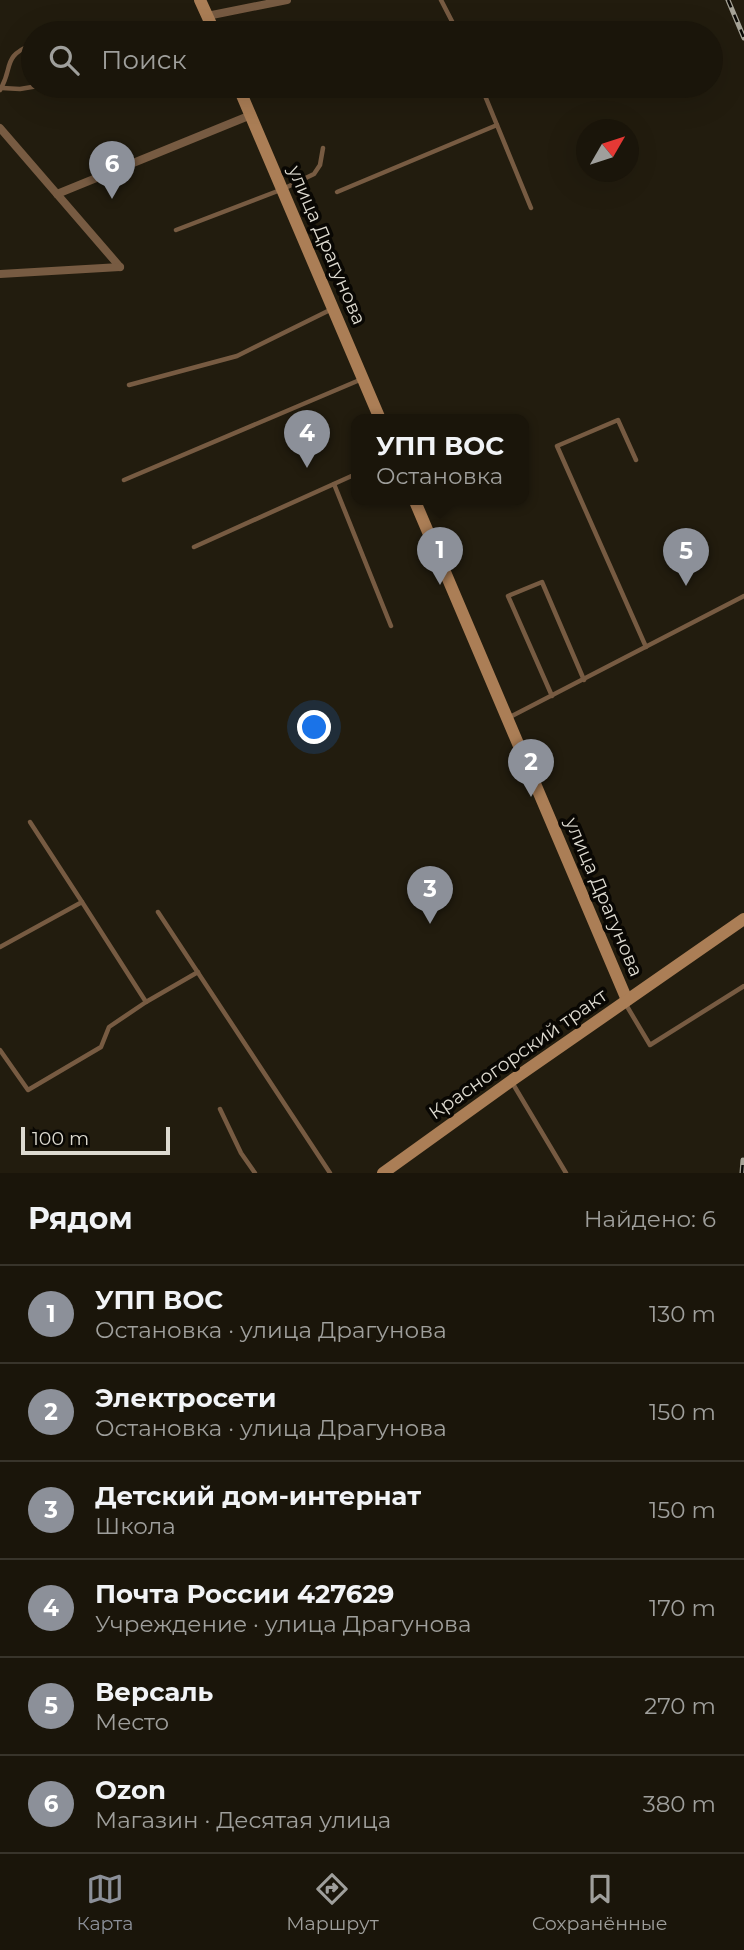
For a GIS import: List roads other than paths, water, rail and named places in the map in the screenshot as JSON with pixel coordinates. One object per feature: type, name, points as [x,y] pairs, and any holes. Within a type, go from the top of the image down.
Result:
[{"type":"main road","points":[[200,0],[209,21]]},
{"type":"main road","name":"улица Драгунова","points":[[243,98],[378,414]]},
{"type":"main road","name":"улица Драгунова","points":[[417,505],[626,1001]]},
{"type":"main road","name":"Красногорский тракт","points":[[383,1173],[744,919]]},
{"type":"street","points":[[207,16],[287,0]]},
{"type":"street","points":[[57,194],[251,115]]},
{"type":"street","points":[[0,128],[120,267],[0,274]]},
{"type":"lane","points":[[441,0],[452,21]]},
{"type":"lane","points":[[21,49],[8,63],[1,89],[21,89]]},
{"type":"lane","points":[[486,98],[531,208]]},
{"type":"lane","points":[[337,192],[497,125]]},
{"type":"lane","points":[[176,230],[283,189],[314,174],[320,165],[323,148]]},
{"type":"lane","points":[[129,385],[237,356],[333,309]]},
{"type":"lane","points":[[124,480],[363,379]]},
{"type":"lane","points":[[636,460],[618,420],[557,446],[646,647]]},
{"type":"lane","points":[[194,547],[351,476]]},
{"type":"lane","points":[[334,484],[391,626]]},
{"type":"lane","points":[[552,696],[508,596],[542,582],[584,681]]},
{"type":"lane","points":[[506,719],[744,596]]},
{"type":"lane","points":[[30,822],[146,1002]]},
{"type":"lane","points":[[0,947],[82,902]]},
{"type":"lane","points":[[158,912],[330,1173]]},
{"type":"lane","points":[[0,1050],[28,1090],[101,1047],[110,1027],[146,1002],[198,972]]},
{"type":"lane","points":[[626,1001],[650,1045],[744,986]]},
{"type":"lane","points":[[511,1081],[566,1173]]},
{"type":"lane","points":[[220,1109],[240,1153],[255,1173]]},
{"type":"railway","points":[[728,0],[744,38]]},
{"type":"railway","points":[[742,1173],[743,1160]]},
{"type":"place","name":"Ozon","points":[[112,199]]},
{"type":"place","name":"Почта России 427629","points":[[307,468]]},
{"type":"place","name":"УПП ВОС","points":[[440,585]]},
{"type":"place","name":"Версаль","points":[[686,586]]},
{"type":"place","name":"Электросети","points":[[531,797]]},
{"type":"place","name":"Детский дом-интернат","points":[[430,924]]}]
